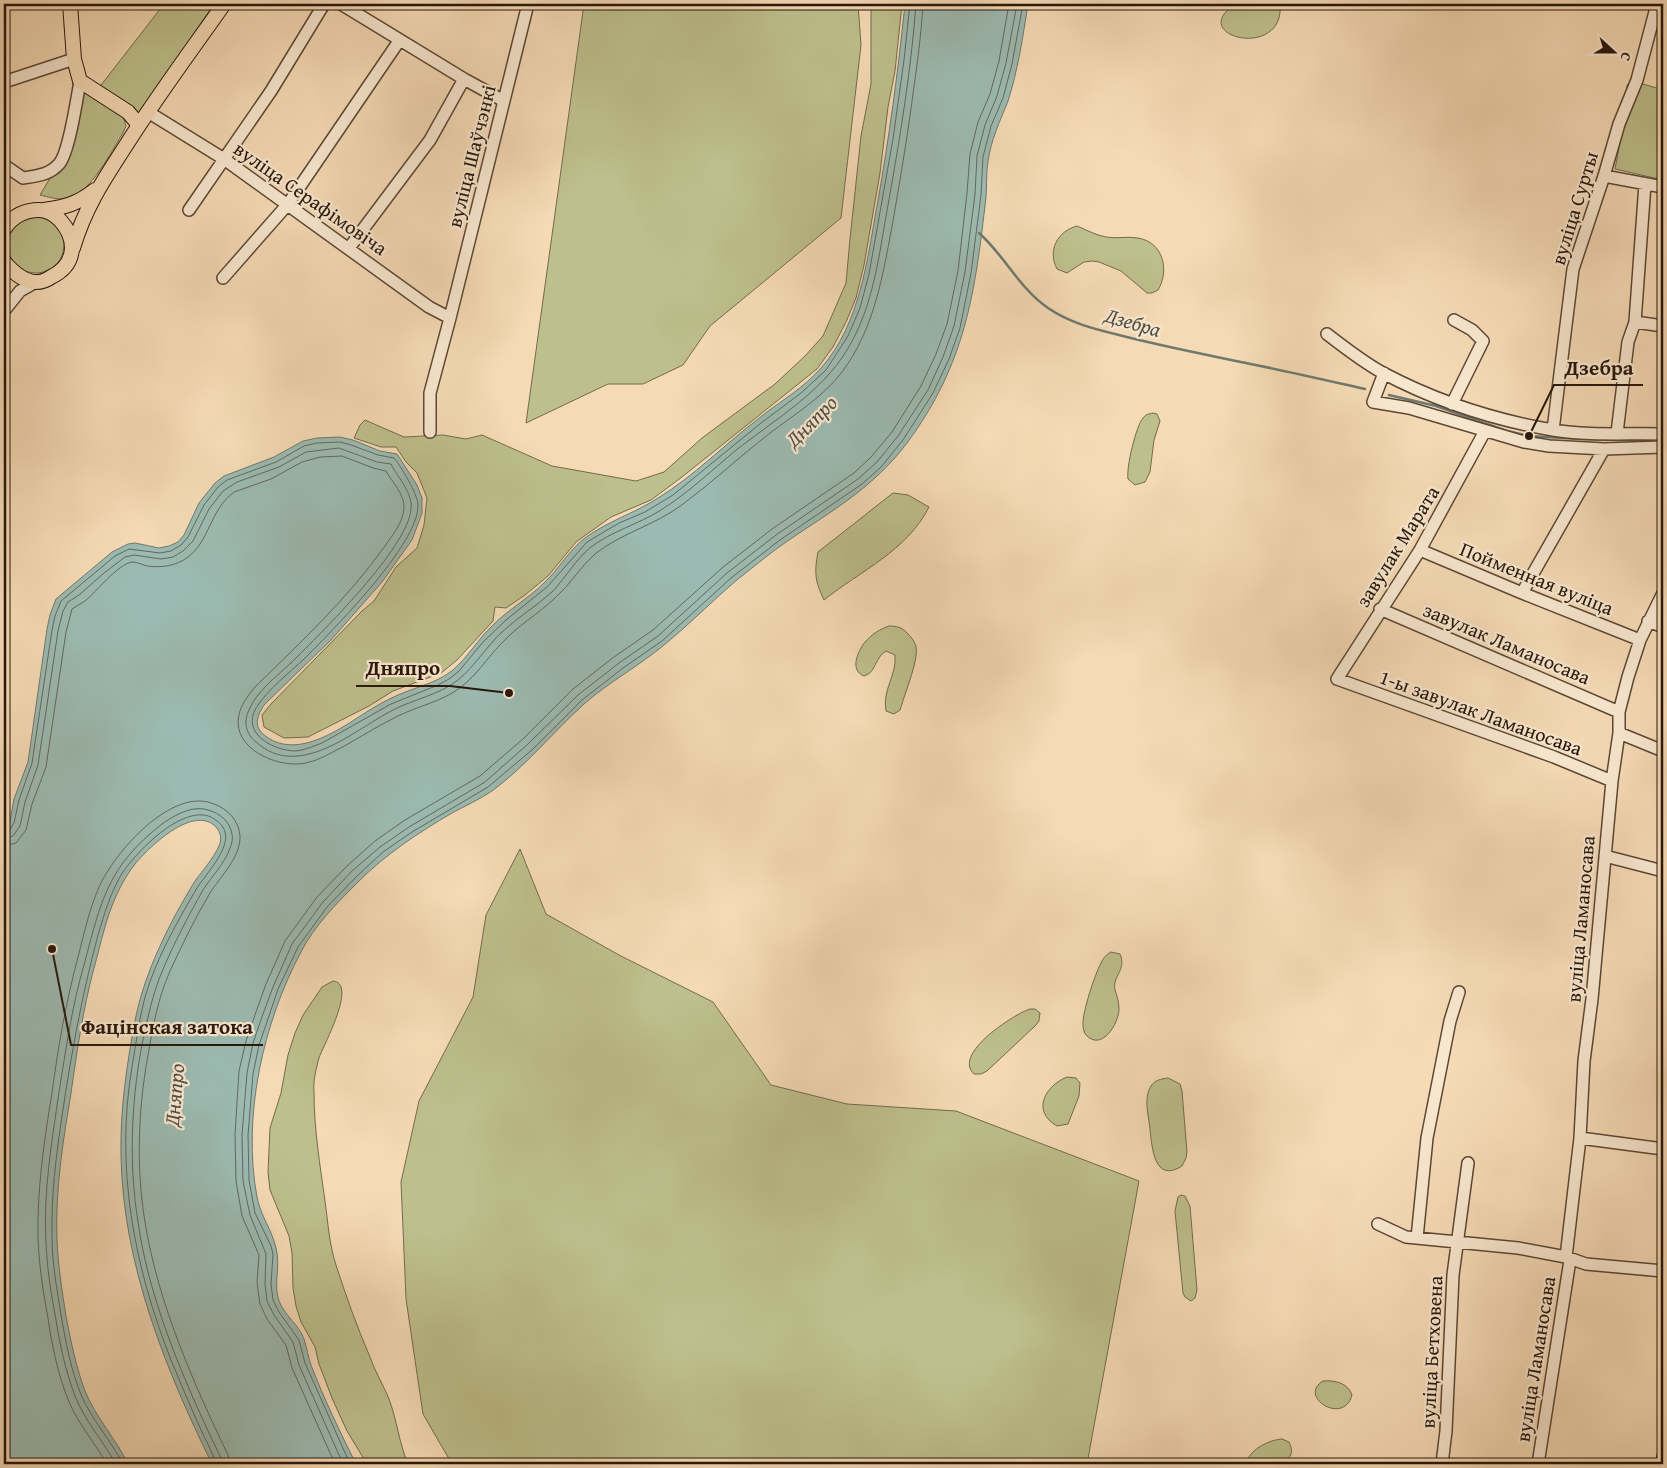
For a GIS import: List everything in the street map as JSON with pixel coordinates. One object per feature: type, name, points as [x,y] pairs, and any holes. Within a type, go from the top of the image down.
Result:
[{"type":"main road","points":[[70,4],[74,59],[80,81],[128,112],[139,125]]},
{"type":"main road","points":[[4,262],[21,277],[36,282],[46,280],[65,268],[81,222],[97,188],[224,4]]},
{"type":"main road","points":[[6,224],[31,210],[44,210],[74,204],[97,188]]},
{"type":"main road","points":[[44,210],[56,216],[66,226],[72,248]]},
{"type":"street","points":[[189,210],[271,91],[324,4]]},
{"type":"street","points":[[340,4],[399,41],[504,101]]},
{"type":"street","name":"вуліца Шаўчэнкі","points":[[430,432],[430,393],[528,4]]},
{"type":"street","name":"вуліца Сурты","points":[[1553,430],[1573,269],[1619,124],[1636,80],[1657,4]]},
{"type":"street","points":[[223,278],[288,204],[399,41]]},
{"type":"street","points":[[4,82],[74,59]]},
{"type":"street","points":[[349,248],[430,140],[464,79]]},
{"type":"street","points":[[4,165],[24,178],[43,176],[60,163],[71,129],[80,81]]},
{"type":"street","name":"вуліца Серафімовіча","points":[[148,112],[224,159],[429,307],[450,318]]},
{"type":"street","points":[[1604,176],[1663,186]]},
{"type":"street","points":[[1617,433],[1628,342],[1636,322],[1645,184]]},
{"type":"street","points":[[4,311],[20,291],[36,282]]},
{"type":"street","points":[[1452,404],[1483,341],[1472,330],[1454,320]]},
{"type":"street","points":[[1636,322],[1663,326]]},
{"type":"street","points":[[1327,334],[1358,358],[1384,373],[1452,404],[1514,422],[1553,430],[1581,433],[1663,434]]},
{"type":"street","points":[[1384,373],[1373,402],[1409,408],[1524,442],[1549,446],[1604,449],[1663,447]]},
{"type":"street","name":"завулак Марата","points":[[1337,679],[1380,609],[1420,550],[1485,431]]},
{"type":"street","points":[[1522,593],[1604,449]]},
{"type":"street","name":"Пойменная вуліца","points":[[1420,550],[1640,640]]},
{"type":"street","name":"вуліца Ламаносава","points":[[1538,1464],[1568,1258],[1580,1138],[1584,1061],[1592,999],[1612,781],[1619,733],[1619,712],[1640,640],[1663,593]]},
{"type":"street","name":"завулак Ламаносава","points":[[1380,609],[1619,712]]},
{"type":"street","points":[[1648,621],[1663,627]]},
{"type":"street","name":"1-ы завулак Ламаносава","points":[[1337,679],[1612,781]]},
{"type":"street","points":[[1619,733],[1663,751]]},
{"type":"street","points":[[1605,856],[1663,871]]},
{"type":"street","points":[[1417,1238],[1427,1138],[1450,1021],[1459,992]]},
{"type":"street","points":[[1580,1138],[1663,1149]]},
{"type":"street","name":"вуліца Бетховена","points":[[1442,1464],[1446,1430],[1453,1276],[1468,1163]]},
{"type":"street","points":[[1378,1224],[1406,1237],[1518,1248],[1568,1258],[1586,1264],[1663,1271]]},
{"type":"street","points":[[1662,1464],[1663,1457]]},
{"type":"green space","points":[[164,4],[214,4],[139,114],[98,89]]},
{"type":"green space","points":[[584,4],[858,4],[861,45],[841,218],[710,326],[683,365],[643,384],[608,384],[526,423]]},
{"type":"green space","points":[[871,4],[902,4],[895,71],[888,107],[880,173],[864,265],[856,298],[833,347],[817,369],[651,500],[611,517],[576,542],[548,576],[525,595],[506,608],[495,607],[493,621],[457,660],[441,673],[393,691],[369,706],[308,737],[284,738],[264,727],[262,715],[271,704],[374,601],[396,567],[417,548],[424,525],[427,498],[417,473],[406,462],[396,447],[381,447],[354,438],[360,425],[365,420],[404,437],[443,435],[466,439],[482,435],[552,466],[636,481],[664,472],[702,438],[775,384],[823,336],[846,283],[861,136],[871,84]]},
{"type":"green space","points":[[1236,4],[1280,4],[1278,20],[1271,31],[1259,37],[1235,36],[1225,31],[1221,23],[1224,14]]},
{"type":"green space","points":[[1633,81],[1663,90],[1663,180],[1615,169],[1625,117],[1627,85]]},
{"type":"green space","points":[[83,92],[91,94],[123,116],[126,126],[100,171],[84,189],[67,199],[40,195],[56,168]]},
{"type":"green space","points":[[36,217],[47,219],[56,225],[62,234],[64,245],[62,256],[56,265],[47,271],[36,273],[25,271],[16,265],[10,256],[8,245],[10,234],[16,225],[25,219]]},
{"type":"green space","points":[[1077,226],[1110,238],[1138,238],[1153,245],[1162,258],[1164,266],[1162,282],[1158,290],[1147,293],[1121,271],[1099,262],[1084,262],[1067,273],[1057,269],[1053,255],[1056,242],[1064,232]]},
{"type":"green space","points":[[1153,413],[1157,414],[1160,421],[1154,440],[1150,472],[1145,482],[1135,485],[1128,479],[1132,447],[1140,422],[1145,416]]},
{"type":"green space","points":[[893,493],[908,495],[929,507],[920,522],[896,548],[824,600],[816,577],[818,552]]},
{"type":"green space","points":[[889,626],[899,627],[905,631],[916,646],[916,659],[912,675],[900,710],[894,714],[886,711],[885,703],[894,670],[895,655],[886,651],[882,654],[871,672],[864,676],[859,673],[856,665],[856,660],[865,642],[876,632]]},
{"type":"green space","points":[[520,849],[546,914],[619,955],[713,1002],[771,1085],[847,1104],[956,1111],[1139,1181],[1087,1464],[452,1464],[423,1414],[406,1299],[401,1182],[419,1101],[473,997],[486,915]]},
{"type":"green space","points":[[1111,952],[1120,954],[1122,960],[1115,985],[1119,1004],[1118,1015],[1113,1028],[1108,1034],[1098,1040],[1092,1039],[1086,1035],[1083,1019],[1098,968],[1106,955]]},
{"type":"green space","points":[[333,981],[340,984],[342,992],[341,1003],[319,1058],[314,1088],[316,1133],[330,1241],[352,1311],[374,1368],[389,1399],[408,1464],[367,1464],[347,1431],[319,1364],[315,1347],[301,1322],[293,1288],[292,1253],[289,1236],[270,1190],[268,1172],[270,1128],[281,1093],[288,1055],[303,1015],[322,987]]},
{"type":"green space","points":[[1030,1009],[1035,1009],[1040,1013],[1039,1021],[1035,1026],[987,1071],[981,1074],[974,1074],[969,1066],[971,1056],[978,1046],[999,1026]]},
{"type":"green space","points":[[1067,1077],[1076,1078],[1080,1083],[1079,1096],[1068,1124],[1057,1126],[1044,1113],[1044,1099],[1052,1086]]},
{"type":"green space","points":[[1168,1078],[1180,1084],[1182,1091],[1187,1152],[1182,1166],[1173,1170],[1165,1170],[1156,1161],[1147,1108],[1147,1096],[1151,1086],[1156,1081]]},
{"type":"green space","points":[[1181,1195],[1185,1196],[1190,1206],[1197,1290],[1195,1298],[1191,1301],[1183,1293],[1175,1211],[1178,1197]]},
{"type":"green space","points":[[1323,1381],[1332,1381],[1344,1385],[1352,1395],[1347,1404],[1340,1408],[1332,1408],[1325,1406],[1319,1401],[1315,1394],[1316,1387]]},
{"type":"green space","points":[[1282,1439],[1289,1442],[1292,1450],[1290,1456],[1285,1460],[1270,1464],[1246,1464],[1255,1450],[1271,1441]]},
{"type":"water","points":[[905,4],[1028,4],[1015,77],[989,153],[986,197],[972,296],[955,355],[943,384],[927,413],[894,459],[866,486],[769,554],[664,645],[584,704],[528,760],[492,791],[415,836],[369,872],[334,907],[312,933],[301,952],[276,1009],[266,1040],[254,1103],[252,1135],[257,1197],[276,1248],[278,1261],[277,1295],[279,1301],[302,1334],[321,1390],[356,1464],[212,1464],[178,1391],[163,1353],[138,1276],[129,1236],[121,1156],[125,1086],[136,1016],[152,963],[168,929],[195,881],[214,855],[220,843],[219,832],[216,827],[207,821],[196,821],[173,830],[151,847],[125,878],[113,903],[101,940],[83,1014],[60,1166],[57,1203],[59,1268],[76,1364],[90,1401],[128,1464],[4,1464],[4,830],[10,821],[14,799],[28,762],[47,629],[56,599],[112,552],[128,544],[135,543],[159,548],[178,542],[184,535],[199,503],[215,483],[224,476],[274,457],[303,441],[340,437],[380,451],[397,454],[417,485],[422,498],[422,513],[412,540],[382,582],[331,640],[264,705],[258,716],[258,727],[263,734],[276,742],[289,745],[303,744],[331,734],[388,700],[448,674],[493,625],[544,583],[579,543],[603,527],[649,503],[684,480],[745,429],[807,382],[835,350],[845,331],[860,291],[870,248],[889,131]]},
{"type":"waterway","name":"Дзебра","points":[[979,233],[997,252],[1020,282],[1038,300],[1056,313],[1074,322],[1151,343],[1365,389]]},
{"type":"waterway","name":"Дзебра","points":[[1389,395],[1436,406],[1507,431],[1529,436],[1663,441]]},
{"type":"place","name":"Дзебра","points":[[1529,436]]},
{"type":"place","name":"Дняпро","points":[[509,693]]},
{"type":"place","name":"Фацінская затока","points":[[52,949]]}]
